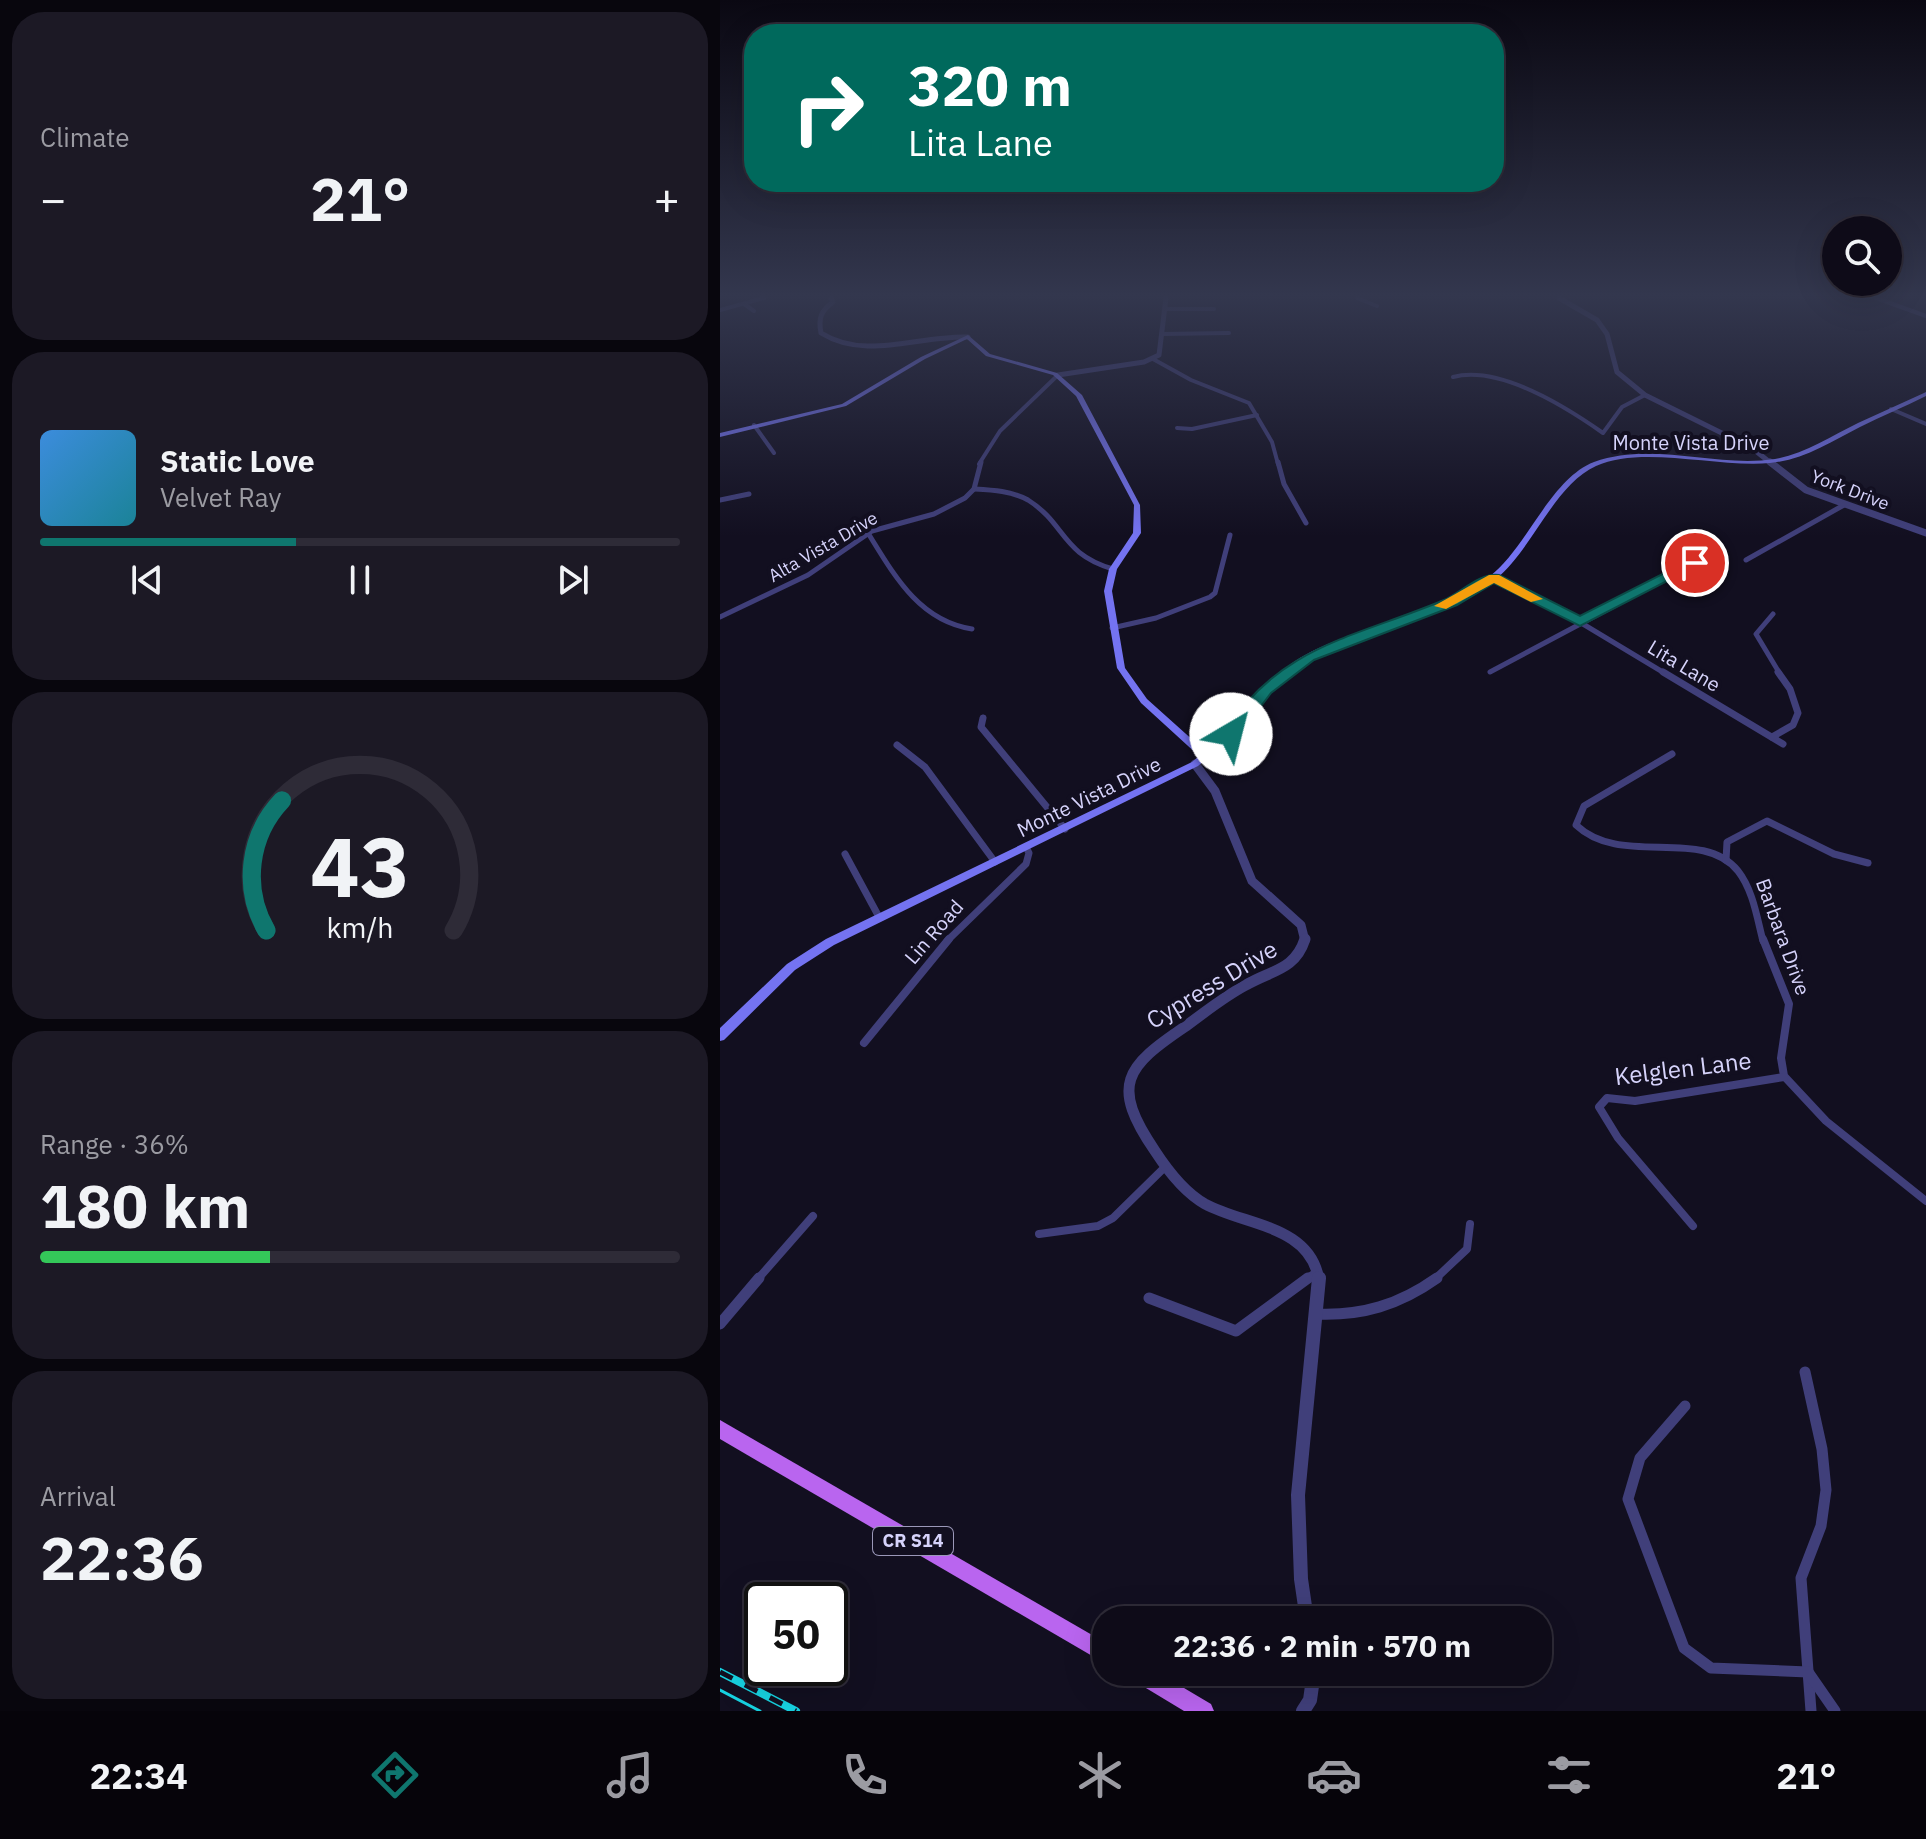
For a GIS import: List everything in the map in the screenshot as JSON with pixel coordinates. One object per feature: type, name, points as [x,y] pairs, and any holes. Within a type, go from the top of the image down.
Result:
[{"type":"main road","points":[[720,435],[851,402],[891,378]]},
{"type":"main road","points":[[1061,378],[1079,395],[1137,505],[1137,533],[1113,569],[1108,602],[1121,668],[1130,685],[1205,756]]},
{"type":"main road","name":"Monte Vista Drive","points":[[720,1036],[806,956],[879,917],[1195,764],[1231,734],[1266,689],[1298,663],[1452,602],[1494,578],[1564,489],[1593,465],[1623,458],[1770,461],[1810,451],[1891,409],[1925,396]]},
{"type":"main road","name":"CR S14","points":[[720,1429],[1092,1646]]},
{"type":"main road","points":[[1162,1686],[1204,1711]]},
{"type":"street","points":[[1055,378],[1000,431],[978,466],[974,489],[1005,492],[1029,501],[1081,560],[1113,569]]},
{"type":"street","points":[[1187,378],[1249,403],[1272,442],[1284,484],[1306,523]]},
{"type":"street","points":[[1490,378],[1558,401],[1603,433],[1622,407],[1645,395]]},
{"type":"street","name":"York Drive","points":[[1624,378],[1645,395],[1735,439],[1770,461],[1806,490],[1926,533]]},
{"type":"street","points":[[1891,409],[1926,424]]},
{"type":"street","points":[[1177,428],[1257,415]]},
{"type":"street","points":[[754,425],[774,453]]},
{"type":"street","name":"Alta Vista Drive","points":[[720,617],[808,575],[868,533],[948,509],[974,489]]},
{"type":"street","points":[[720,500],[749,494]]},
{"type":"street","points":[[1746,560],[1844,505]]},
{"type":"street","points":[[868,533],[907,593],[948,624],[972,629]]},
{"type":"street","points":[[1112,628],[1156,618],[1210,597],[1215,593],[1230,535]]},
{"type":"street","points":[[1490,672],[1695,563]]},
{"type":"street","name":"Lita Lane","points":[[1494,578],[1580,622],[1783,744]]},
{"type":"street","points":[[1772,737],[1793,725],[1798,713],[1790,689],[1758,642],[1756,634],[1773,614]]},
{"type":"street","points":[[983,718],[981,727],[1065,829]]},
{"type":"street","points":[[897,745],[925,767],[995,862]]},
{"type":"street","points":[[1672,754],[1584,806],[1576,825],[1588,837],[1613,845],[1675,849],[1726,860],[1727,842],[1767,821],[1834,854],[1868,863]]},
{"type":"street","name":"Cypress Drive","points":[[1195,764],[1215,791],[1252,881],[1301,925],[1305,940],[1297,959],[1282,970],[1247,984],[1158,1042],[1134,1068],[1128,1084],[1135,1113],[1166,1166],[1185,1191],[1205,1204],[1291,1237],[1308,1249],[1318,1271]]},
{"type":"street","name":"Lin Road","points":[[864,1043],[960,925],[1026,864],[1029,853],[1026,847]]},
{"type":"street","points":[[845,854],[879,917]]},
{"type":"street","name":"Barbara Drive","points":[[1726,860],[1747,884],[1767,957],[1789,1004],[1781,1059],[1784,1077]]},
{"type":"street","points":[[1784,1077],[1801,1098],[1926,1202]]},
{"type":"street","name":"Kelglen Lane","points":[[1693,1226],[1618,1138],[1599,1107],[1607,1098],[1635,1101],[1784,1077]]},
{"type":"street","points":[[1039,1234],[1098,1226],[1113,1218],[1166,1166]]},
{"type":"street","points":[[720,1324],[813,1216]]},
{"type":"street","points":[[1316,1314],[1352,1316],[1375,1311],[1407,1296],[1447,1272],[1468,1248],[1470,1224]]},
{"type":"street","points":[[1149,1298],[1236,1331],[1318,1271]]},
{"type":"street","points":[[1305,1606],[1300,1563],[1303,1406],[1316,1314],[1318,1271]]},
{"type":"street","points":[[1805,1372],[1825,1471],[1822,1525],[1805,1558],[1801,1578],[1811,1711]]},
{"type":"street","points":[[1685,1406],[1637,1460],[1631,1473],[1628,1499],[1684,1648],[1711,1668],[1808,1672]]},
{"type":"street","points":[[1808,1672],[1835,1711]]},
{"type":"street","points":[[1303,1711],[1310,1700],[1312,1686]]},
{"type":"tram line","points":[[720,1690],[760,1711]]},
{"type":"railway","points":[[720,1672],[796,1711]]},
{"type":"slow traffic","points":[[1441,606],[1494,578],[1536,599]]},
{"type":"route","points":[[1231,734],[1266,689],[1309,657],[1452,602],[1494,578],[1580,622],[1695,563]]}]
